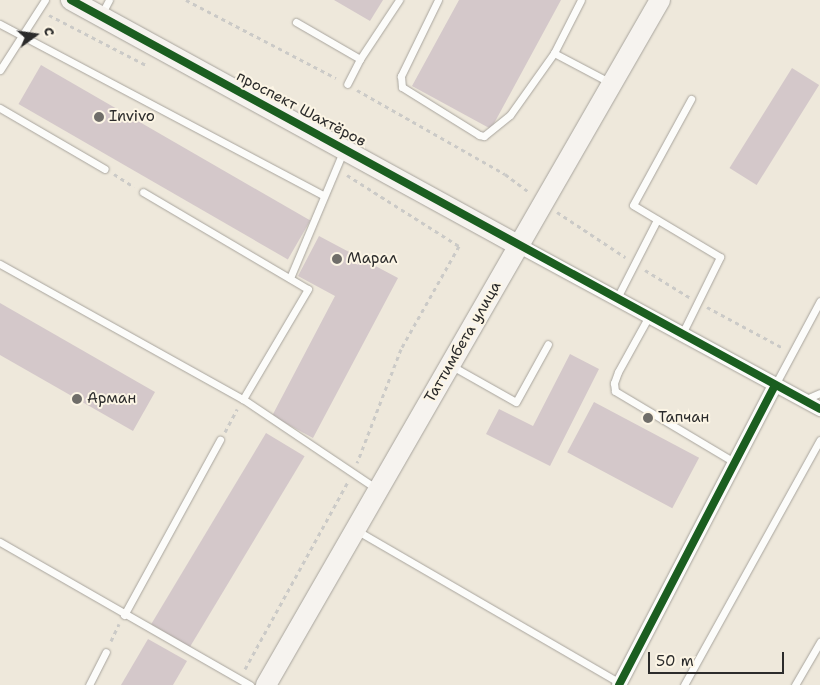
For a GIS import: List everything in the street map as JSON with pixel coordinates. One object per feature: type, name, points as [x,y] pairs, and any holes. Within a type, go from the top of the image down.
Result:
[{"type":"main road","name":"проспект Шахтёров","points":[[71,0],[104,8],[344,148],[518,245]]},
{"type":"main road","name":"Таттимбета улица","points":[[266,685],[660,0]]},
{"type":"street","points":[[518,245],[820,410]]},
{"type":"street","points":[[619,684],[775,385]]},
{"type":"lane","points":[[0,70],[45,0]]},
{"type":"lane","points":[[347,84],[360,59],[399,0]]},
{"type":"lane","points":[[438,0],[401,76],[402,87],[479,135],[488,135],[510,115],[554,53],[581,0]]},
{"type":"lane","points":[[296,22],[360,59]]},
{"type":"lane","points":[[0,24],[324,195]]},
{"type":"lane","points":[[554,53],[612,84]]},
{"type":"lane","points":[[682,334],[720,257],[633,205],[691,99]]},
{"type":"lane","points":[[0,108],[105,169]]},
{"type":"lane","points":[[290,278],[344,148]]},
{"type":"lane","points":[[143,192],[308,289],[243,399]]},
{"type":"lane","points":[[616,298],[657,220]]},
{"type":"lane","points":[[0,264],[243,399],[378,490]]},
{"type":"lane","points":[[775,385],[820,301]]},
{"type":"lane","points":[[649,316],[618,372],[614,383],[616,391],[734,462]]},
{"type":"lane","points":[[450,365],[516,402],[548,344]]},
{"type":"lane","points":[[802,400],[820,393]]},
{"type":"lane","points":[[124,615],[220,440]]},
{"type":"lane","points":[[684,685],[820,440]]},
{"type":"lane","points":[[356,530],[619,684]]},
{"type":"lane","points":[[0,542],[124,615],[250,685]]},
{"type":"lane","points":[[795,685],[820,642]]},
{"type":"lane","points":[[89,685],[106,652]]},
{"type":"path","points":[[186,0],[347,84],[505,174],[634,263],[698,302],[793,353]]},
{"type":"path","points":[[105,169],[143,192]]},
{"type":"path","points":[[220,440],[243,399]]},
{"type":"path","points":[[106,652],[124,615]]},
{"type":"building","points":[[334,0],[383,0],[370,21]]},
{"type":"building","points":[[459,0],[561,0],[491,129],[412,86]]},
{"type":"building","points":[[41,65],[310,220],[288,259],[18,104]]},
{"type":"building","points":[[792,68],[819,85],[757,185],[729,168]]},
{"type":"building","points":[[319,236],[398,278],[313,438],[272,416],[335,296],[298,276]]},
{"type":"building","points":[[0,303],[155,392],[133,431],[0,355]]},
{"type":"building","points":[[570,354],[599,369],[550,466],[486,434],[499,409],[533,426]]},
{"type":"building","points":[[594,402],[699,458],[672,508],[567,452]]},
{"type":"building","points":[[266,433],[305,456],[190,647],[151,624]]},
{"type":"building","points":[[148,639],[187,661],[173,685],[121,685]]},
{"type":"cycle path","points":[[71,0],[820,409]]},
{"type":"cycle path","points":[[619,685],[775,385]]},
{"type":"place","name":"Invivo","points":[[99,117]]},
{"type":"place","name":"Марал","points":[[337,259]]},
{"type":"place","name":"Арман","points":[[77,399]]},
{"type":"place","name":"Тапчан","points":[[648,418]]}]
